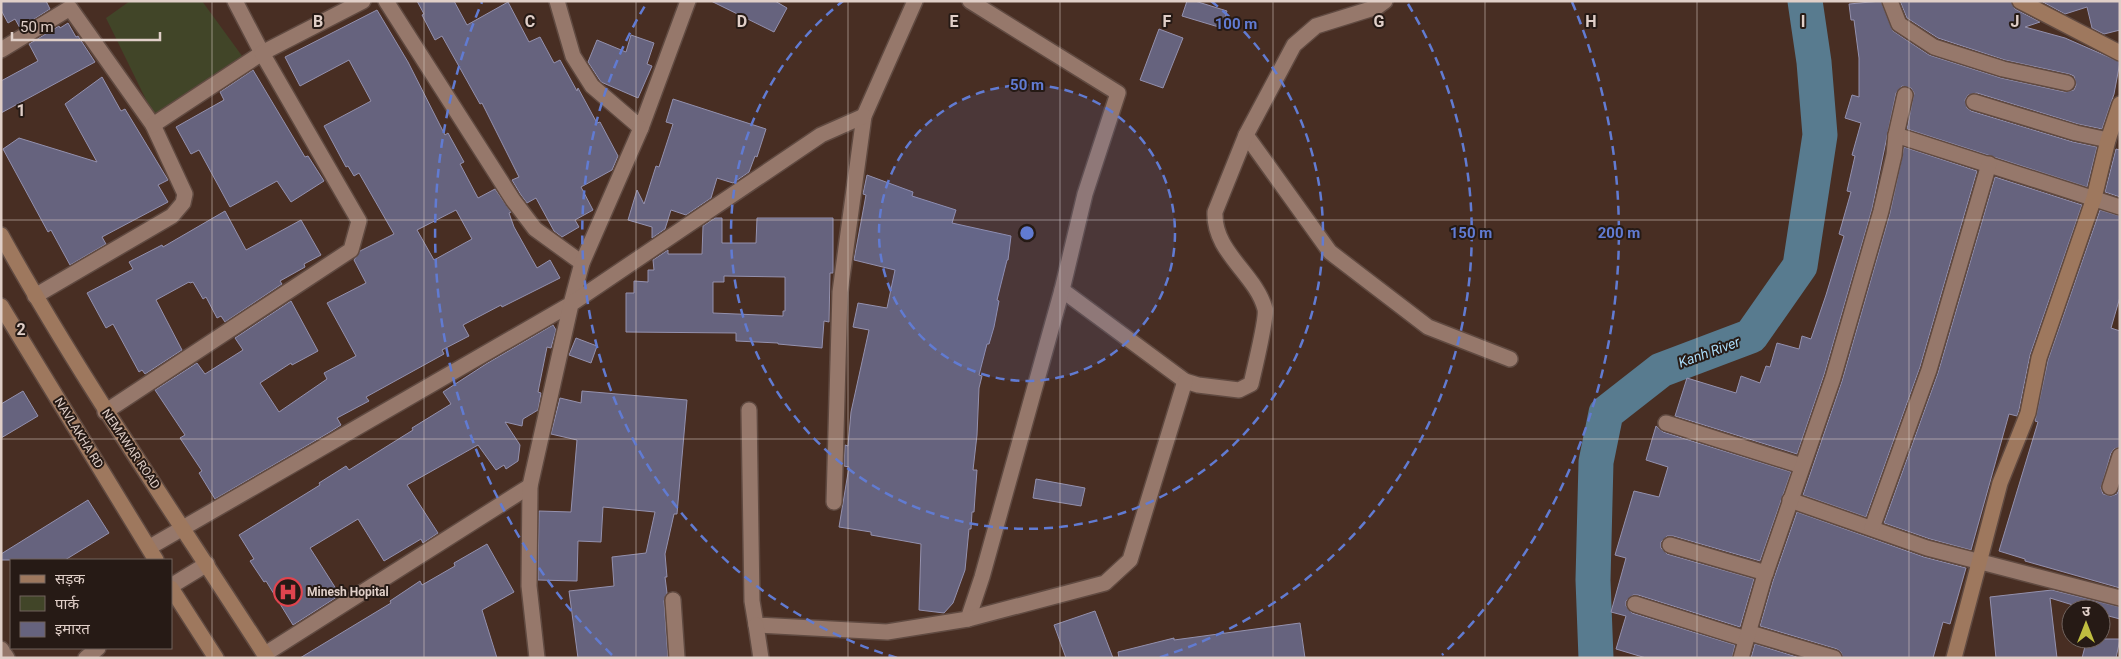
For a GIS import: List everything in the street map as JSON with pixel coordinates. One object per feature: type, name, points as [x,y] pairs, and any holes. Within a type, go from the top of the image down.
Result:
[{"type":"main road","points":[[2020,1],[2120,53]]},
{"type":"main road","points":[[1954,658],[2000,483],[2028,413],[2039,358],[2094,198],[2108,140],[2120,104]]},
{"type":"main road","name":"NEMAWAR ROAD","points":[[1,236],[105,412],[184,528],[266,656]]},
{"type":"main road","name":"NAVLAKHA RD","points":[[1,306],[153,554]]},
{"type":"main road","points":[[172,589],[216,658]]},
{"type":"street","points":[[105,412],[351,250],[359,220],[262,53],[235,1]]},
{"type":"street","points":[[153,125],[262,53],[363,1]]},
{"type":"street","points":[[386,1],[513,200],[535,229],[582,263]]},
{"type":"street","points":[[557,1],[573,56],[592,86],[642,128]]},
{"type":"street","points":[[537,658],[529,586],[530,486],[571,304],[582,263],[642,128],[688,1]]},
{"type":"street","points":[[834,502],[840,292],[864,116],[915,1]]},
{"type":"street","points":[[968,620],[982,578],[1062,290],[1085,194],[1118,93],[970,1]]},
{"type":"street","points":[[1062,290],[1185,381],[1198,385],[1239,390],[1251,384],[1266,311],[1261,298],[1220,238],[1215,224],[1215,212],[1246,135],[1294,45],[1316,26],[1377,7],[1385,1]]},
{"type":"street","points":[[1890,1],[1899,24],[1934,47],[2003,69],[2067,84]]},
{"type":"street","points":[[1,50],[72,4],[153,125],[185,194],[183,203],[172,216],[35,296]]},
{"type":"street","points":[[1741,658],[1766,573],[1833,378],[1878,220],[1894,155],[1896,135],[1905,95]]},
{"type":"street","points":[[1974,102],[2076,133],[2108,140]]},
{"type":"street","points":[[153,554],[184,528],[571,304],[821,135],[864,116]]},
{"type":"street","points":[[1246,135],[1330,252],[1428,327],[1510,360]]},
{"type":"street","points":[[1896,135],[2120,207]]},
{"type":"street","points":[[1872,528],[1929,370],[1989,164]]},
{"type":"street","points":[[756,625],[887,632],[968,620],[1105,583],[1130,560],[1185,381]]},
{"type":"street","points":[[748,410],[752,601],[761,658]]},
{"type":"street","points":[[1666,423],[1802,466]]},
{"type":"street","points":[[2110,487],[2120,456]]},
{"type":"street","points":[[266,656],[530,486]]},
{"type":"street","points":[[1790,500],[1926,548],[2120,598]]},
{"type":"street","points":[[1670,545],[1766,573]]},
{"type":"street","points":[[172,586],[207,564]]},
{"type":"street","points":[[673,600],[677,658]]},
{"type":"street","points":[[1635,604],[1833,658]]},
{"type":"street","points":[[1,649],[7,658]]},
{"type":"street","points":[[86,658],[97,649]]},
{"type":"green space","points":[[130,1],[202,1],[245,60],[155,118],[106,18]]},
{"type":"building","points":[[1,1],[46,1],[50,9],[20,28],[15,19],[8,23],[1,10]]},
{"type":"building","points":[[417,1],[454,1],[467,25],[508,2],[529,42],[540,37],[554,63],[560,60],[597,123],[600,122],[618,156],[612,170],[581,187],[593,210],[575,220],[579,227],[562,237],[554,231],[536,198],[527,203],[521,195],[512,180],[519,177],[482,103],[480,104],[442,36],[435,40]]},
{"type":"building","points":[[711,1],[775,1],[787,8],[774,32]]},
{"type":"building","points":[[1187,1],[1195,1],[1227,11],[1222,28],[1182,16]]},
{"type":"building","points":[[1881,1],[1893,31],[1929,55],[2001,78],[2065,92],[2074,90],[2076,85],[2074,76],[2069,74],[2005,60],[1938,38],[1907,18],[1900,1],[2011,1],[2015,9],[2040,22],[2025,27],[2065,38],[2120,62],[2114,94],[2102,129],[2078,124],[1977,93],[1968,95],[1965,100],[1967,108],[1971,111],[2073,142],[2097,147],[2087,187],[1907,129],[1914,93],[1911,88],[1902,86],[1896,93],[1872,209],[1824,375],[1797,454],[1675,416],[1687,378],[1736,393],[1741,376],[1760,383],[1766,366],[1770,367],[1777,343],[1799,349],[1802,336],[1811,339],[1844,236],[1839,234],[1851,192],[1847,191],[1855,156],[1852,155],[1861,123],[1845,118],[1852,95],[1859,97],[1859,58],[1854,20],[1851,20],[1849,4]]},
{"type":"building","points":[[2041,1],[2120,1],[2120,30],[2104,34],[2092,28],[2087,7],[2065,14]]},
{"type":"building","points":[[377,10],[408,62],[445,135],[448,133],[464,162],[460,164],[478,198],[495,189],[511,212],[509,213],[514,227],[537,268],[550,260],[560,278],[463,325],[469,336],[442,350],[444,354],[366,397],[369,401],[337,418],[341,425],[215,499],[199,473],[202,471],[180,438],[185,435],[155,390],[197,363],[205,374],[243,350],[235,338],[291,301],[318,351],[292,365],[291,363],[260,383],[279,412],[327,379],[324,373],[356,356],[327,303],[366,283],[354,260],[360,251],[394,234],[359,173],[354,176],[348,166],[346,167],[324,126],[371,101],[349,60],[300,86],[285,57]],"holes":[[[456,210],[472,239],[434,260],[417,230]]]},
{"type":"building","points":[[68,23],[95,62],[1,113],[1,81],[38,61],[29,44],[59,26],[60,28]]},
{"type":"building","points":[[1159,29],[1183,38],[1163,88],[1140,80]]},
{"type":"building","points":[[631,35],[654,43],[647,64],[652,66],[638,98],[601,82],[588,62],[597,40],[626,52]]},
{"type":"building","points":[[253,70],[305,157],[308,156],[324,181],[291,202],[277,181],[230,207],[199,150],[191,154],[176,127],[224,100],[220,92]]},
{"type":"building","points":[[102,77],[121,111],[125,109],[168,180],[158,185],[168,202],[102,237],[106,244],[70,265],[51,230],[48,232],[3,149],[19,138],[97,162],[65,104]]},
{"type":"building","points":[[673,99],[766,129],[757,157],[755,156],[749,172],[733,183],[717,178],[711,198],[686,215],[671,210],[665,229],[652,238],[652,227],[628,220],[637,190],[644,204],[656,166],[659,167],[673,124],[666,122]]},
{"type":"building","points":[[1904,147],[1977,171],[1920,367],[1866,517],[1803,495],[1842,381],[1890,213]]},
{"type":"building","points":[[2116,149],[2120,150],[2120,197],[2105,192]]},
{"type":"building","points":[[867,175],[913,192],[912,196],[956,210],[952,223],[1011,236],[1008,260],[997,300],[999,301],[994,327],[989,344],[987,344],[979,375],[982,376],[979,388],[973,470],[977,470],[974,512],[972,512],[971,529],[969,529],[965,570],[953,603],[944,613],[919,610],[921,544],[871,535],[871,532],[839,527],[849,467],[844,466],[845,445],[848,446],[851,412],[869,330],[853,327],[858,303],[887,308],[895,270],[854,260],[866,195],[863,194]]},
{"type":"building","points":[[1995,177],[2082,205],[2030,355],[2017,416],[2009,414],[1971,550],[1930,539],[1884,523],[1938,373]]},
{"type":"building","points":[[2100,210],[2120,216],[2120,297],[2111,328],[2120,331],[2120,447],[2114,449],[2111,453],[2101,488],[2103,494],[2111,496],[2117,494],[2120,487],[2120,588],[2025,561],[2025,559],[1999,551],[2038,422],[2035,421],[2048,360]]},
{"type":"building","points":[[225,211],[246,250],[301,220],[321,255],[304,264],[305,267],[280,281],[282,284],[225,322],[221,316],[217,318],[206,297],[203,299],[193,282],[189,282],[156,300],[182,350],[145,374],[142,370],[139,372],[113,324],[106,328],[87,293],[133,269],[129,262],[162,245],[163,247]]},
{"type":"building","points":[[715,218],[722,218],[722,243],[756,243],[757,218],[833,218],[833,273],[830,273],[829,322],[824,321],[822,348],[736,341],[736,333],[626,332],[626,293],[634,293],[634,281],[648,282],[648,270],[654,270],[653,260],[668,250],[668,254],[702,254],[703,226]],"holes":[[[724,276],[785,277],[785,311],[783,311],[783,316],[713,313],[713,282],[724,282]]]},
{"type":"building","points":[[553,325],[556,330],[551,348],[547,347],[538,392],[541,393],[538,410],[523,419],[522,426],[505,422],[520,445],[518,461],[506,469],[504,465],[496,470],[478,445],[407,485],[438,533],[423,543],[421,539],[384,561],[358,519],[310,548],[340,595],[293,625],[266,581],[264,582],[250,561],[254,559],[239,535],[320,485],[319,483],[346,466],[349,470],[413,430],[412,428],[451,404],[443,392],[486,364]]},
{"type":"building","points":[[576,338],[597,346],[591,363],[569,355]]},
{"type":"building","points":[[23,391],[38,416],[1,438],[1,404]]},
{"type":"building","points":[[582,391],[687,400],[677,514],[674,514],[665,554],[667,593],[664,601],[668,658],[578,658],[569,591],[614,586],[612,557],[646,553],[655,512],[603,507],[601,542],[578,541],[577,581],[538,580],[539,511],[571,512],[577,440],[551,434],[560,398],[581,403]]},
{"type":"building","points":[[1656,426],[1663,432],[1791,472],[1760,561],[1673,536],[1667,536],[1661,542],[1661,548],[1667,554],[1754,579],[1740,627],[1638,595],[1633,595],[1626,601],[1626,606],[1632,613],[1735,645],[1732,658],[1646,658],[1616,649],[1626,616],[1611,612],[1626,558],[1615,555],[1634,491],[1659,497],[1668,467],[1646,460]]},
{"type":"building","points":[[1036,479],[1085,488],[1081,506],[1033,498]]},
{"type":"building","points":[[88,500],[109,533],[67,559],[1,560],[1,554]]},
{"type":"building","points":[[1797,512],[1924,557],[1966,568],[1950,624],[1943,622],[1933,658],[1843,658],[1841,652],[1837,649],[1760,626],[1773,581]]},
{"type":"building","points":[[487,544],[514,592],[482,610],[497,658],[300,658],[391,603],[390,601],[420,581],[422,585],[455,566],[454,563]]},
{"type":"building","points":[[2052,590],[2088,599],[2061,599],[2061,601],[2050,598],[2057,658],[1996,658],[1990,597]]},
{"type":"building","points":[[2111,605],[2120,607],[2120,619],[2111,617]]},
{"type":"building","points":[[1095,611],[1113,658],[1066,658],[1054,625]]},
{"type":"building","points":[[1300,623],[1305,658],[1119,658],[1118,652],[1174,638],[1174,640]]},
{"type":"building","points":[[2111,639],[2120,639],[2116,658],[2082,658],[2084,649],[2111,649]]},
{"type":"building","points":[[1755,644],[1800,658],[1751,658]]},
{"type":"waterway","name":"Kanh River","points":[[1596,658],[1593,580],[1596,462],[1606,413],[1661,370],[1751,336],[1800,266],[1820,135],[1814,62],[1805,1]]},
{"type":"place","name":"Minesh Hopital","points":[[288,592]]}]
